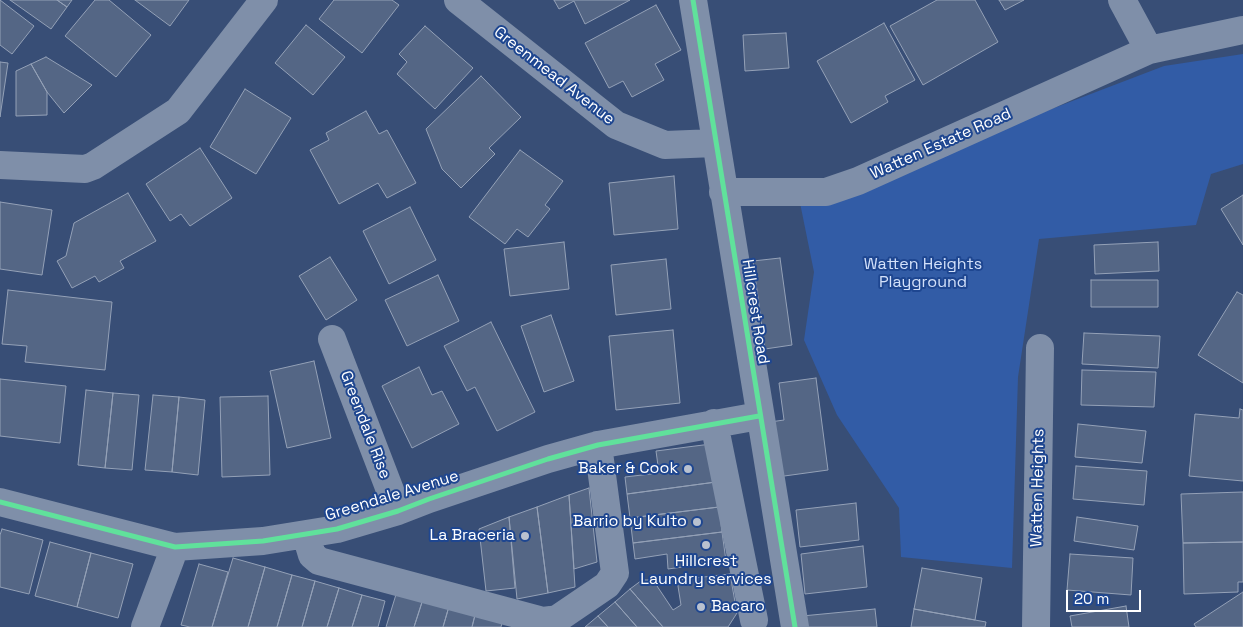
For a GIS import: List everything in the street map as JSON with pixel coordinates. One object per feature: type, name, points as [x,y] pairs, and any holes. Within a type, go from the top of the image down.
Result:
[{"type":"street","points":[[0,165],[85,169],[166,121],[178,111],[264,0]]},
{"type":"street","name":"Greenmead Avenue","points":[[458,0],[616,125],[665,145],[715,143]]},
{"type":"street","name":"Hillcrest Road","points":[[693,0],[759,416],[794,620]]},
{"type":"street","points":[[1122,0],[1150,50]]},
{"type":"street","name":"Watten Estate Road","points":[[723,192],[826,192],[858,181],[1150,50],[1243,30]]},
{"type":"street","name":"Greendale Rise","points":[[332,339],[398,511]]},
{"type":"street","name":"Watten Heights","points":[[1036,627],[1040,348]]},
{"type":"street","name":"Greendale Avenue","points":[[0,502],[175,547],[263,541],[337,529],[398,511],[548,459],[598,445],[759,416]]},
{"type":"street","points":[[714,423],[751,623],[794,620]]},
{"type":"street","points":[[308,534],[312,555],[319,561],[543,621],[557,619],[607,584],[615,573],[598,445]]},
{"type":"street","points":[[145,627],[175,547]]},
{"type":"green space","name":"Watten Heights Playground","points":[[1243,54],[1243,164],[1211,174],[1196,225],[1039,239],[1018,377],[1012,568],[901,557],[899,508],[837,415],[804,340],[814,272],[798,193],[863,181],[1164,66]]},
{"type":"building","points":[[0,0],[34,26],[12,54],[0,45]]},
{"type":"building","points":[[10,0],[57,0],[67,7],[51,29]]},
{"type":"building","points":[[57,0],[72,0],[67,7]]},
{"type":"building","points":[[95,0],[109,0],[151,35],[116,77],[65,36]]},
{"type":"building","points":[[135,0],[189,0],[170,26]]},
{"type":"building","points":[[334,0],[392,0],[399,5],[362,53],[319,19]]},
{"type":"building","points":[[554,0],[630,0],[585,24],[574,1],[559,9]]},
{"type":"building","points":[[937,0],[975,0],[998,42],[923,85],[890,26]]},
{"type":"building","points":[[999,0],[1024,0],[1005,10]]},
{"type":"building","points":[[656,5],[681,50],[655,64],[664,80],[632,97],[623,81],[609,88],[585,43]]},
{"type":"building","points":[[884,23],[915,80],[885,96],[888,102],[851,123],[817,61]]},
{"type":"building","points":[[306,25],[345,57],[313,95],[275,63]]},
{"type":"building","points":[[425,26],[473,68],[435,109],[397,74],[407,62],[399,54]]},
{"type":"building","points":[[786,33],[789,68],[745,71],[743,35]]},
{"type":"building","points":[[46,57],[92,85],[64,113],[47,92],[31,64]]},
{"type":"building","points":[[0,62],[8,63],[0,117]]},
{"type":"building","points":[[31,64],[47,92],[47,115],[16,116],[16,71]]},
{"type":"building","points":[[481,76],[521,117],[489,148],[495,154],[461,188],[442,169],[426,129]]},
{"type":"building","points":[[245,89],[291,118],[256,174],[210,147]]},
{"type":"building","points":[[366,111],[379,134],[387,130],[416,183],[387,198],[378,183],[339,204],[310,150],[329,140],[326,133]]},
{"type":"building","points":[[200,148],[232,198],[190,226],[181,214],[170,221],[146,184]]},
{"type":"building","points":[[520,150],[563,181],[545,205],[550,209],[528,237],[517,229],[505,244],[469,217]]},
{"type":"building","points":[[674,176],[678,229],[614,235],[609,183]]},
{"type":"building","points":[[128,193],[156,241],[120,261],[124,268],[99,282],[95,276],[72,288],[57,261],[66,256],[74,223]]},
{"type":"building","points":[[1243,195],[1243,245],[1221,209]]},
{"type":"building","points":[[0,202],[52,210],[42,275],[0,269]]},
{"type":"building","points":[[410,207],[436,260],[389,284],[363,231]]},
{"type":"building","points":[[564,242],[569,289],[510,296],[504,249]]},
{"type":"building","points":[[1158,242],[1159,271],[1095,274],[1094,245]]},
{"type":"building","points":[[330,257],[357,300],[326,320],[299,276]]},
{"type":"building","points":[[780,258],[792,345],[765,349],[753,261]]},
{"type":"building","points":[[666,259],[671,309],[616,315],[611,265]]},
{"type":"building","points":[[438,275],[459,321],[407,346],[385,300]]},
{"type":"building","points":[[1091,280],[1158,280],[1158,307],[1091,307]]},
{"type":"building","points":[[8,290],[112,302],[105,370],[25,362],[27,346],[2,344]]},
{"type":"building","points":[[1237,292],[1243,295],[1243,383],[1198,355]]},
{"type":"building","points":[[551,315],[574,381],[544,392],[521,326]]},
{"type":"building","points":[[491,322],[535,412],[497,431],[475,387],[467,391],[444,346]]},
{"type":"building","points":[[673,330],[680,403],[616,410],[609,336]]},
{"type":"building","points":[[1084,333],[1160,336],[1158,368],[1082,364]]},
{"type":"building","points":[[314,361],[331,438],[287,448],[270,371]]},
{"type":"building","points":[[419,367],[432,395],[442,391],[459,424],[412,448],[382,386]]},
{"type":"building","points":[[1082,370],[1156,372],[1154,407],[1081,405]]},
{"type":"building","points":[[816,378],[828,470],[777,477],[770,422],[784,420],[779,383]]},
{"type":"building","points":[[0,379],[66,386],[60,443],[0,436]]},
{"type":"building","points":[[86,390],[113,393],[105,468],[78,465]]},
{"type":"building","points":[[113,393],[139,395],[132,470],[105,468]]},
{"type":"building","points":[[153,395],[179,397],[172,472],[145,470]]},
{"type":"building","points":[[268,396],[270,475],[222,477],[220,397]]},
{"type":"building","points":[[179,397],[205,400],[198,475],[172,472]]},
{"type":"building","points":[[1240,409],[1243,410],[1243,481],[1189,476],[1195,414],[1239,418]]},
{"type":"building","points":[[1078,424],[1146,431],[1142,463],[1075,457]]},
{"type":"building","points":[[711,444],[716,482],[627,494],[625,477],[659,473],[656,451]]},
{"type":"building","points":[[1076,466],[1147,471],[1144,505],[1073,499]]},
{"type":"building","points":[[716,482],[719,507],[630,518],[627,494]]},
{"type":"building","points":[[589,488],[597,562],[574,569],[569,495]]},
{"type":"building","points":[[1243,492],[1243,542],[1183,543],[1181,494]]},
{"type":"building","points":[[569,495],[575,587],[548,593],[537,507]]},
{"type":"building","points":[[856,503],[859,540],[800,547],[796,510]]},
{"type":"building","points":[[537,507],[548,593],[517,599],[509,517]]},
{"type":"building","points":[[719,507],[722,532],[633,543],[630,518]]},
{"type":"building","points":[[509,517],[515,588],[486,591],[479,529]]},
{"type":"building","points":[[1077,517],[1138,526],[1134,550],[1074,541]]},
{"type":"building","points":[[2,529],[43,540],[29,594],[0,587],[0,535]]},
{"type":"building","points":[[722,532],[726,561],[668,569],[667,554],[635,559],[633,543]]},
{"type":"building","points":[[50,542],[91,553],[77,607],[35,596]]},
{"type":"building","points":[[1243,542],[1243,582],[1238,582],[1238,592],[1184,594],[1183,543]]},
{"type":"building","points":[[863,546],[867,587],[805,594],[801,554]]},
{"type":"building","points":[[91,553],[133,564],[118,618],[77,607]]},
{"type":"building","points":[[1070,554],[1133,558],[1131,595],[1067,590]]},
{"type":"building","points":[[233,558],[265,567],[248,627],[212,627]]},
{"type":"building","points":[[199,564],[228,572],[212,627],[181,625]]},
{"type":"building","points":[[265,567],[292,575],[277,627],[248,627]]},
{"type":"building","points":[[922,568],[982,578],[975,620],[914,609]]},
{"type":"building","points":[[730,574],[737,613],[728,627],[663,627],[630,589],[642,580],[653,580],[673,610],[681,605],[677,580]]},
{"type":"building","points":[[292,575],[315,581],[302,627],[277,627]]},
{"type":"building","points":[[315,581],[339,588],[327,627],[302,627]]},
{"type":"building","points":[[339,588],[362,595],[352,627],[327,627]]},
{"type":"building","points":[[398,588],[424,596],[414,627],[386,627]]},
{"type":"building","points":[[630,589],[663,627],[637,627],[615,602]]},
{"type":"building","points":[[1243,592],[1243,627],[1196,627],[1194,624]]},
{"type":"building","points":[[362,595],[385,601],[378,627],[352,627]]},
{"type":"building","points":[[424,596],[450,603],[443,627],[414,627]]},
{"type":"building","points":[[615,602],[637,627],[608,627],[598,616]]},
{"type":"building","points":[[450,603],[476,611],[472,627],[443,627]]},
{"type":"building","points":[[1126,606],[1129,627],[1072,627],[1070,616]]},
{"type":"building","points":[[875,609],[877,627],[804,627],[802,616]]},
{"type":"building","points":[[914,609],[986,622],[985,627],[911,627]]},
{"type":"building","points":[[476,611],[503,619],[501,627],[472,627]]},
{"type":"building","points":[[598,616],[608,627],[585,627]]},
{"type":"cycle path","points":[[693,0],[795,627]]},
{"type":"cycle path","points":[[0,502],[175,547],[263,541],[337,529],[398,511],[548,459],[598,445],[759,416]]},
{"type":"place","name":"Baker & Cook","points":[[688,469]]},
{"type":"place","name":"Barrio by Kulto","points":[[697,522]]},
{"type":"place","name":"La Braceria","points":[[525,536]]},
{"type":"place","name":"Hillcrest Laundry services","points":[[706,545]]},
{"type":"place","name":"Bacaro","points":[[701,607]]}]
